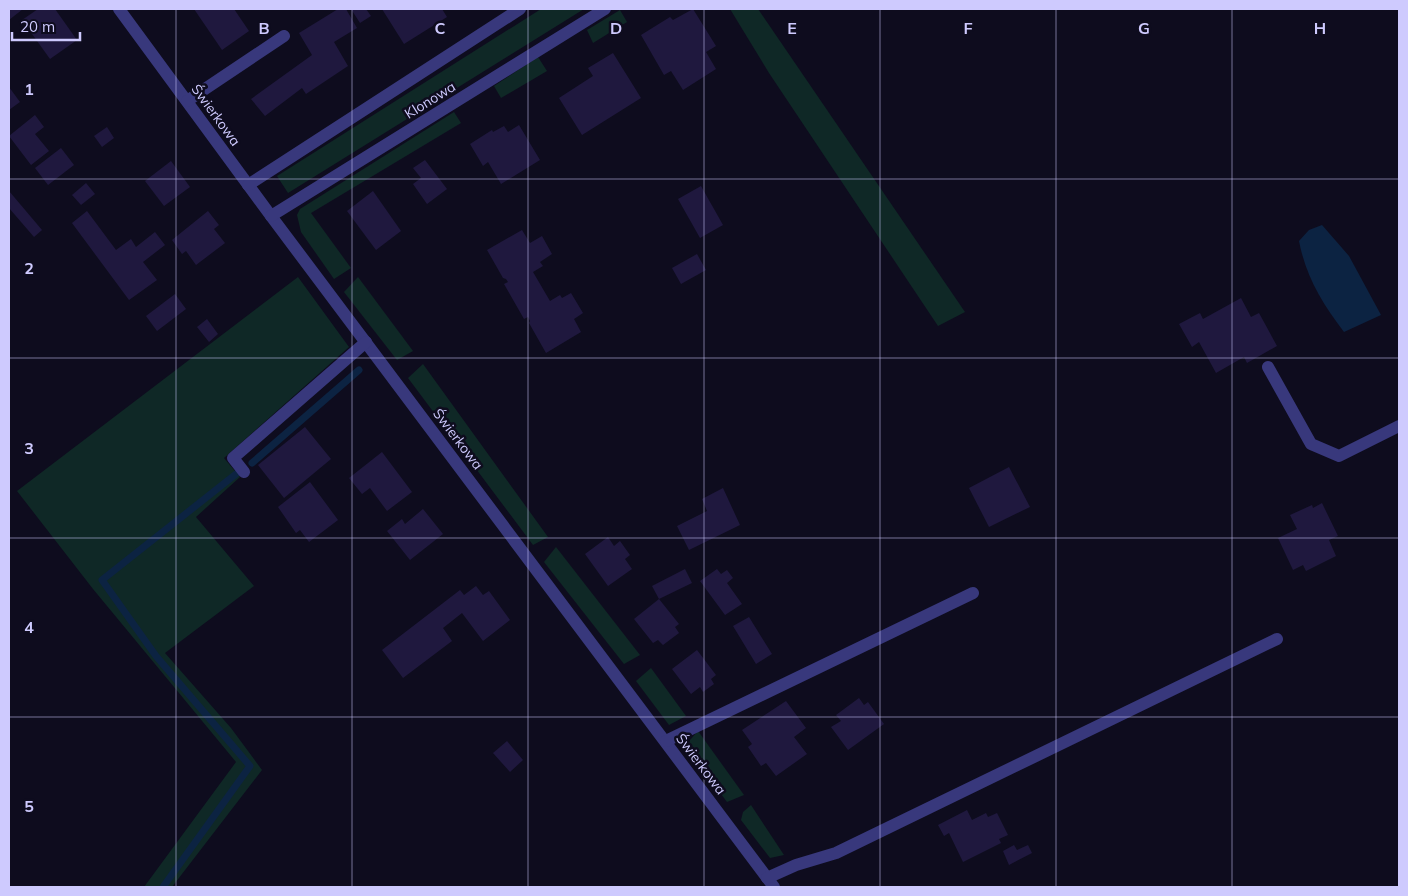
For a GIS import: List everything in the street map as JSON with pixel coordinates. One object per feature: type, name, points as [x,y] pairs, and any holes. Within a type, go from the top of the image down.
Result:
[{"type":"street","name":"Świerkowa","points":[[119,9],[271,216],[771,883]]},
{"type":"street","name":"Klonowa","points":[[248,185],[520,9]]},
{"type":"street","name":"Klonowa","points":[[271,216],[605,9]]},
{"type":"street","points":[[187,101],[284,36]]},
{"type":"street","points":[[244,472],[233,458],[366,342]]},
{"type":"street","points":[[1268,367],[1311,444],[1339,456],[1399,426]]},
{"type":"street","points":[[666,741],[973,593]]},
{"type":"street","points":[[771,883],[796,865],[836,853],[1277,639]]},
{"type":"green space","points":[[541,9],[584,9],[288,193],[277,176]]},
{"type":"green space","points":[[730,9],[758,9],[965,312],[938,326],[769,73]]},
{"type":"green space","points":[[620,10],[627,22],[593,43],[587,30]]},
{"type":"green space","points":[[538,57],[547,71],[501,98],[494,86]]},
{"type":"green space","points":[[454,112],[461,123],[311,213],[351,268],[334,279],[301,232],[297,215],[300,209]]},
{"type":"green space","points":[[298,277],[349,347],[224,458],[240,477],[196,517],[254,586],[165,653],[231,728],[262,770],[172,887],[144,887],[236,762],[93,589],[17,491]]},
{"type":"green space","points":[[358,277],[413,351],[397,360],[344,292]]},
{"type":"green space","points":[[423,364],[548,537],[533,545],[408,378]]},
{"type":"green space","points":[[556,547],[640,655],[624,664],[544,562]]},
{"type":"green space","points":[[651,668],[686,716],[669,725],[636,681]]},
{"type":"green space","points":[[698,731],[744,795],[727,802],[688,749],[690,740]]},
{"type":"green space","points":[[751,805],[784,855],[770,858],[741,820],[743,812]]},
{"type":"water","points":[[1322,225],[1349,256],[1381,315],[1344,332],[1316,289],[1306,266],[1299,241],[1309,230]]},
{"type":"building","points":[[9,9],[23,9],[9,20]]},
{"type":"building","points":[[38,9],[55,9],[77,40],[50,59],[22,20]]},
{"type":"building","points":[[194,9],[234,9],[249,31],[222,50]]},
{"type":"building","points":[[338,9],[346,9],[357,28],[334,42],[348,66],[306,94],[302,88],[265,116],[251,99],[312,55],[299,33]]},
{"type":"building","points":[[351,9],[366,9],[371,16],[360,23]]},
{"type":"building","points":[[382,9],[442,9],[447,17],[404,44]]},
{"type":"building","points":[[693,9],[716,46],[706,52],[716,69],[683,90],[671,71],[664,75],[641,35],[670,17],[673,20]]},
{"type":"building","points":[[613,53],[641,98],[582,135],[559,98],[593,76],[588,68]]},
{"type":"building","points":[[9,87],[20,102],[9,110]]},
{"type":"building","points":[[35,115],[44,127],[35,134],[49,151],[31,165],[9,136]]},
{"type":"building","points":[[519,125],[540,160],[501,184],[488,162],[483,166],[470,144],[492,130],[493,132],[504,126],[508,132]]},
{"type":"building","points":[[107,127],[114,138],[102,147],[94,136]]},
{"type":"building","points":[[61,148],[74,165],[48,185],[35,168]]},
{"type":"building","points":[[425,160],[447,189],[427,204],[413,184],[421,178],[413,168]]},
{"type":"building","points":[[171,161],[190,187],[164,206],[145,181]]},
{"type":"building","points":[[86,183],[95,194],[81,205],[72,195]]},
{"type":"building","points":[[701,186],[723,225],[700,238],[678,199]]},
{"type":"building","points":[[9,191],[42,230],[34,237],[9,208]]},
{"type":"building","points":[[373,191],[401,231],[376,250],[347,211]]},
{"type":"building","points":[[87,211],[116,250],[131,239],[136,247],[155,232],[165,245],[143,262],[157,280],[129,300],[72,223]]},
{"type":"building","points":[[208,211],[219,225],[214,229],[225,243],[196,265],[186,251],[182,254],[172,240]]},
{"type":"building","points":[[522,230],[530,243],[542,236],[552,254],[540,262],[543,266],[533,272],[550,301],[560,295],[562,298],[571,293],[583,313],[574,319],[581,332],[546,353],[529,323],[528,317],[524,319],[504,284],[508,282],[503,278],[487,250]]},
{"type":"building","points":[[697,254],[706,270],[681,284],[672,268]]},
{"type":"building","points":[[175,294],[186,309],[157,331],[146,316]]},
{"type":"building","points":[[1241,298],[1251,317],[1259,313],[1277,346],[1247,363],[1244,357],[1216,373],[1199,342],[1192,347],[1179,324],[1200,313],[1203,319]]},
{"type":"building","points":[[207,319],[218,334],[209,342],[197,327]]},
{"type":"building","points":[[305,427],[331,459],[284,498],[258,465]]},
{"type":"building","points":[[382,452],[412,492],[387,511],[370,488],[362,494],[349,478]]},
{"type":"building","points":[[1009,467],[1030,507],[989,527],[969,488]]},
{"type":"building","points":[[310,482],[338,520],[309,542],[300,530],[296,533],[278,507]]},
{"type":"building","points":[[723,488],[740,525],[689,550],[677,526],[707,511],[702,499]]},
{"type":"building","points":[[1322,503],[1338,536],[1329,540],[1336,556],[1306,571],[1303,565],[1293,570],[1278,538],[1297,529],[1290,515],[1312,505],[1313,508]]},
{"type":"building","points":[[423,509],[443,534],[410,560],[387,531],[402,519],[405,524]]},
{"type":"building","points":[[608,537],[614,546],[620,541],[630,555],[625,559],[632,569],[608,586],[585,554]]},
{"type":"building","points":[[685,569],[692,583],[659,599],[652,586]]},
{"type":"building","points":[[717,569],[721,574],[727,570],[733,578],[727,583],[742,604],[725,615],[700,581]]},
{"type":"building","points":[[476,586],[483,595],[489,591],[510,620],[483,641],[462,613],[443,628],[452,641],[403,678],[382,650],[460,590],[464,595]]},
{"type":"building","points":[[659,599],[679,624],[675,627],[679,633],[663,645],[658,640],[653,643],[634,619]]},
{"type":"building","points":[[749,617],[772,654],[756,664],[733,626]]},
{"type":"building","points":[[697,650],[716,675],[711,679],[714,684],[703,692],[700,687],[691,694],[672,669]]},
{"type":"building","points":[[859,698],[864,705],[868,702],[884,724],[848,750],[831,727],[841,721],[836,715]]},
{"type":"building","points":[[786,701],[806,728],[794,737],[807,754],[776,776],[766,763],[761,766],[748,747],[752,744],[742,730]]},
{"type":"building","points":[[507,741],[523,760],[510,772],[493,753]]},
{"type":"building","points":[[967,810],[972,820],[986,813],[988,817],[997,813],[1008,835],[999,839],[1001,843],[963,862],[949,833],[944,836],[938,825]]},
{"type":"building","points":[[1014,845],[1017,850],[1028,845],[1032,853],[1009,865],[1003,851]]},
{"type":"waterway","points":[[252,463],[359,370]]},
{"type":"waterway","points":[[163,887],[250,766],[156,656],[102,580],[236,474]]}]
